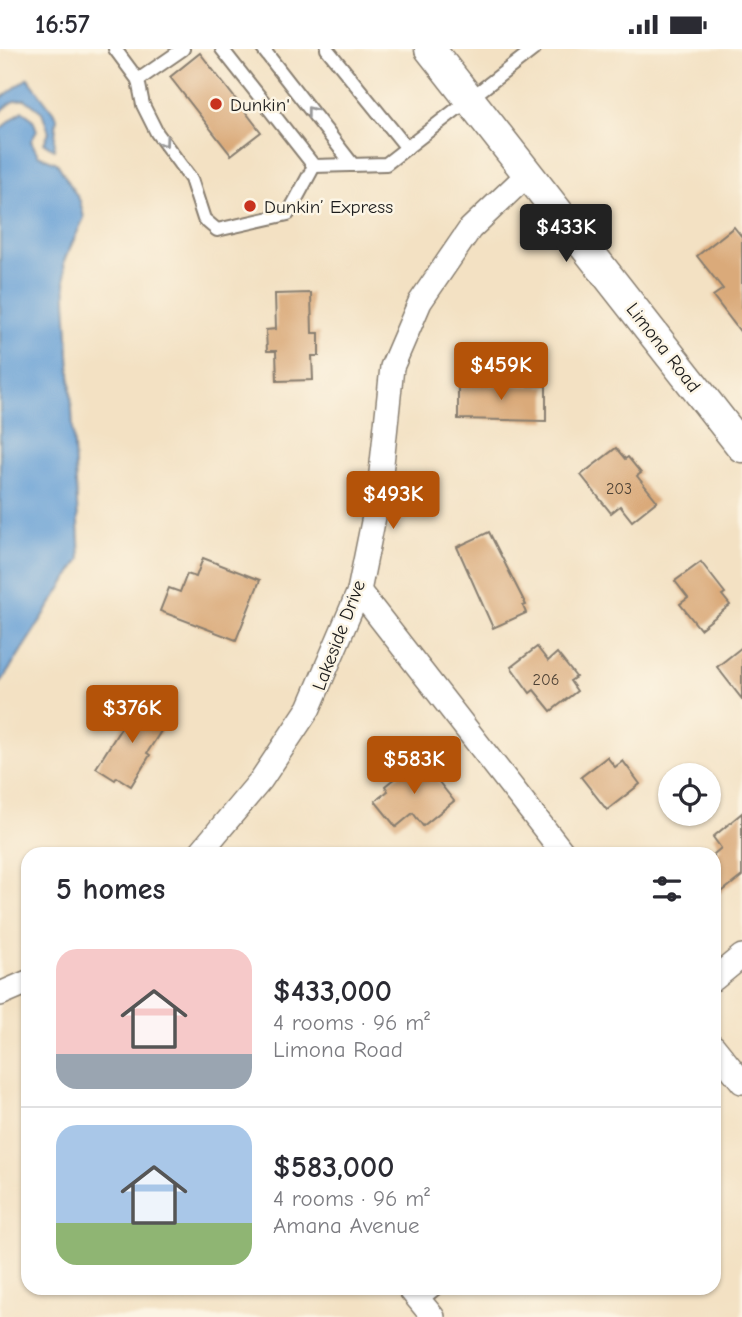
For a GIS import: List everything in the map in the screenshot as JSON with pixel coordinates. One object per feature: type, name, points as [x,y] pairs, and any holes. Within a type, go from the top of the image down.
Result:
[{"type":"street","name":"Limona Road","points":[[430,49],[742,447]]},
{"type":"street","name":"Lakeside Drive","points":[[205,847],[261,780],[309,708],[359,591],[379,492],[392,367],[420,302],[470,229],[528,174]]},
{"type":"street","points":[[359,591],[559,847]]},
{"type":"street","points":[[721,973],[742,956]]},
{"type":"street","points":[[0,994],[21,985]]},
{"type":"street","points":[[721,1058],[742,1082]]},
{"type":"lane","points":[[116,49],[138,80],[143,105],[152,124],[191,179],[204,219],[217,230],[288,214],[314,166]]},
{"type":"lane","points":[[138,80],[183,49]]},
{"type":"lane","points":[[222,49],[314,166]]},
{"type":"lane","points":[[263,49],[353,165]]},
{"type":"lane","points":[[327,49],[407,148]]},
{"type":"lane","points":[[314,166],[386,164],[534,49]]},
{"type":"water","points":[[28,78],[57,117],[54,149],[44,143],[49,132],[42,112],[25,99],[14,101],[0,112],[0,99]]},
{"type":"water","points":[[22,111],[33,119],[37,131],[31,141],[38,155],[57,163],[80,201],[84,218],[64,261],[80,559],[0,684],[0,129]]},
{"type":"building","name":"Dunkin'","points":[[200,53],[261,132],[231,155],[170,77]]},
{"type":"building","points":[[734,227],[742,237],[742,334],[713,296],[723,289],[697,256]]},
{"type":"building","points":[[311,293],[312,333],[319,333],[319,356],[312,356],[313,380],[277,381],[276,351],[267,351],[266,330],[276,329],[275,294]]},
{"type":"building","points":[[490,379],[490,385],[546,386],[546,421],[458,419],[458,380]]},
{"type":"building","points":[[616,448],[625,459],[628,457],[641,473],[637,476],[657,501],[632,521],[620,506],[611,513],[581,475]]},
{"type":"building","points":[[489,532],[526,605],[523,606],[526,613],[493,628],[457,547]]},
{"type":"building","points":[[203,558],[260,580],[236,640],[160,611],[169,588],[180,592],[187,574],[196,577]]},
{"type":"building","points":[[701,562],[725,593],[722,595],[730,605],[700,629],[680,604],[688,598],[675,581]]},
{"type":"building","points":[[537,647],[548,661],[557,653],[576,677],[570,681],[577,691],[551,711],[534,690],[530,693],[511,667]]},
{"type":"building","points":[[742,647],[742,699],[717,667]]},
{"type":"building","points":[[138,701],[168,720],[147,753],[150,755],[131,786],[96,768]]},
{"type":"building","points":[[607,757],[615,767],[623,761],[640,784],[607,810],[581,777]]},
{"type":"building","points":[[420,758],[454,801],[423,826],[413,813],[396,827],[375,801],[388,791],[385,786]]},
{"type":"building","points":[[742,813],[742,876],[721,892],[721,847],[713,837]]},
{"type":"place","name":"Dunkin'","points":[[216,104]]},
{"type":"place","name":"Dunkin’ Express","points":[[250,206]]}]
